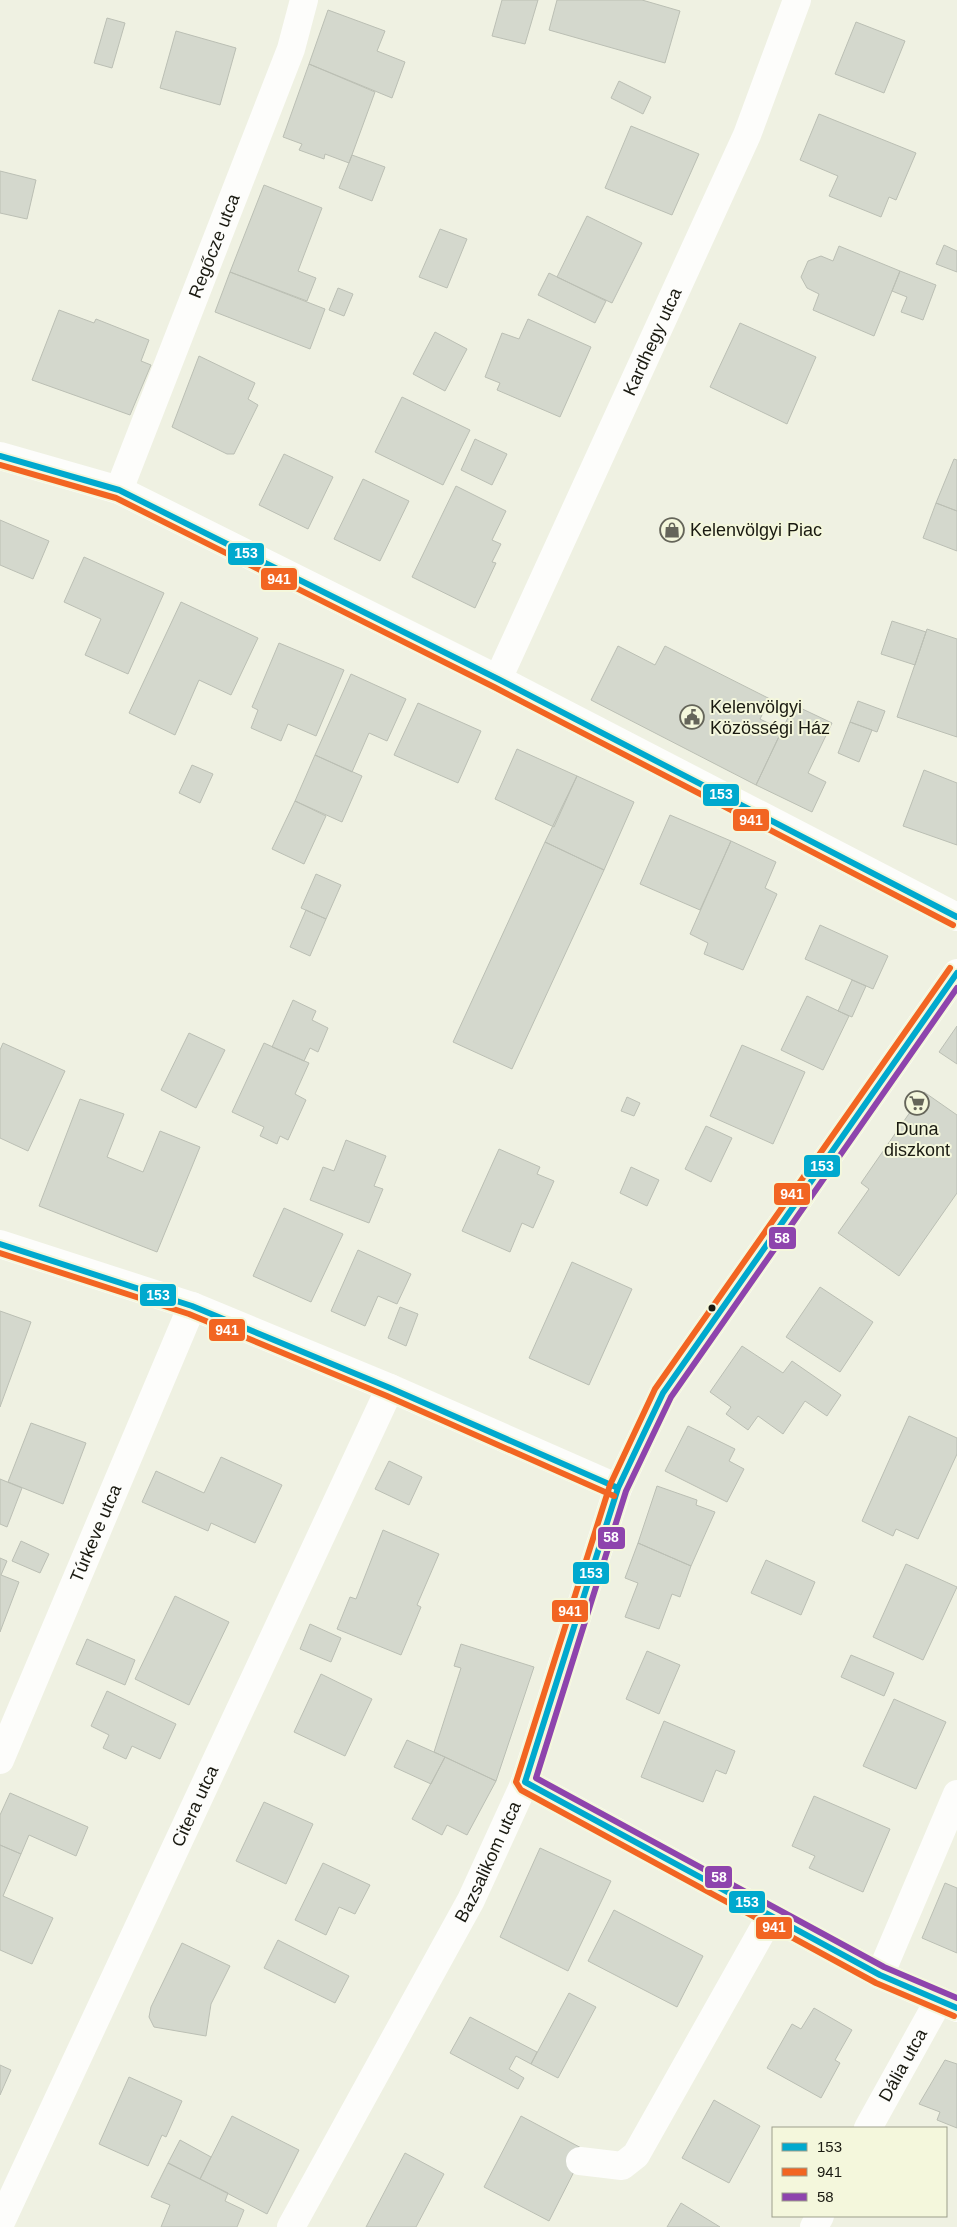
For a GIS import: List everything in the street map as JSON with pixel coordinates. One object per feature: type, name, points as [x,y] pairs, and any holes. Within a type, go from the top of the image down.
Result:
[{"type":"street","name":"Regőcze utca","points":[[119,490],[291,49],[304,0]]},
{"type":"street","name":"Kardhegy utca","points":[[498,679],[746,135],[796,0]]},
{"type":"street","points":[[0,456],[119,490],[498,679],[957,917]]},
{"type":"street","name":"Bazsalikom utca","points":[[291,2227],[471,1900],[525,1782],[618,1488],[663,1393],[957,973]]},
{"type":"street","points":[[0,1244],[192,1306],[390,1388],[618,1488]]},
{"type":"street","name":"Túrkeve utca","points":[[0,1760],[192,1306]]},
{"type":"street","name":"Citera utca","points":[[0,2224],[390,1388]]},
{"type":"street","points":[[525,1782],[770,1917],[880,1975],[948,2004]]},
{"type":"street","points":[[880,1975],[957,1794]]},
{"type":"street","points":[[580,2161],[622,2166],[636,2155],[770,1917]]},
{"type":"street","name":"Dália utca","points":[[869,2127],[948,2004]]},
{"type":"building","points":[[502,0],[538,0],[525,44],[492,36]]},
{"type":"building","points":[[557,0],[642,0],[680,11],[665,63],[549,30]]},
{"type":"building","points":[[328,10],[385,31],[377,51],[405,62],[392,98],[309,64]]},
{"type":"building","points":[[107,18],[125,23],[112,68],[94,63]]},
{"type":"building","points":[[856,22],[905,41],[884,93],[835,74]]},
{"type":"building","points":[[176,31],[236,48],[220,105],[160,88]]},
{"type":"building","points":[[309,64],[375,92],[349,163],[325,154],[324,159],[299,150],[302,144],[283,137]]},
{"type":"building","points":[[619,81],[651,97],[643,114],[611,98]]},
{"type":"building","points":[[819,114],[916,153],[896,200],[889,197],[881,217],[829,196],[838,176],[800,160]]},
{"type":"building","points":[[631,126],[699,154],[672,215],[605,188]]},
{"type":"building","points":[[352,155],[385,167],[372,201],[339,188]]},
{"type":"building","points":[[0,171],[36,180],[27,219],[0,213]]},
{"type":"building","points":[[264,185],[322,208],[298,271],[316,278],[307,301],[230,272]]},
{"type":"building","points":[[587,216],[642,243],[612,303],[557,277]]},
{"type":"building","points":[[440,229],[467,239],[447,288],[419,277]]},
{"type":"building","points":[[944,245],[957,251],[957,272],[936,264]]},
{"type":"building","points":[[839,246],[900,271],[874,336],[813,310],[819,294],[807,288],[801,277],[808,261],[821,256],[833,261]]},
{"type":"building","points":[[900,271],[936,285],[923,320],[901,312],[907,297],[892,291]]},
{"type":"building","points":[[230,272],[325,309],[310,349],[215,312]]},
{"type":"building","points":[[549,273],[606,301],[595,323],[538,295]]},
{"type":"building","points":[[338,288],[353,294],[344,316],[329,310]]},
{"type":"building","points":[[59,310],[94,323],[96,319],[149,340],[141,361],[151,365],[130,415],[32,380]]},
{"type":"building","points":[[528,319],[591,347],[560,417],[497,390],[500,383],[485,377],[502,333],[519,339]]},
{"type":"building","points":[[740,323],[816,357],[787,424],[710,387]]},
{"type":"building","points":[[435,332],[467,349],[445,391],[413,374]]},
{"type":"building","points":[[199,356],[255,383],[248,399],[258,405],[234,454],[227,454],[172,427]]},
{"type":"building","points":[[402,397],[470,430],[443,485],[375,452]]},
{"type":"building","points":[[475,439],[507,454],[492,485],[461,470]]},
{"type":"building","points":[[284,454],[333,477],[308,529],[259,505]]},
{"type":"building","points":[[954,459],[957,460],[957,511],[936,503]]},
{"type":"building","points":[[363,479],[409,501],[380,561],[334,539]]},
{"type":"building","points":[[456,486],[506,511],[492,540],[501,544],[492,562],[496,563],[475,608],[412,577]]},
{"type":"building","points":[[936,503],[957,511],[957,551],[923,538]]},
{"type":"building","points":[[0,520],[49,541],[33,579],[0,565]]},
{"type":"building","points":[[84,557],[164,593],[128,674],[85,655],[101,619],[64,602]]},
{"type":"building","points":[[181,602],[258,638],[231,695],[199,680],[175,735],[129,713]]},
{"type":"building","points":[[892,621],[926,632],[915,665],[881,654]]},
{"type":"building","points":[[927,629],[957,639],[957,737],[897,717]]},
{"type":"building","points":[[279,643],[344,670],[316,736],[288,724],[281,741],[251,728],[258,710],[252,707]]},
{"type":"building","name":"Kelenvölgyi Közösségi Ház","points":[[618,646],[655,665],[665,646],[770,699],[760,719],[782,730],[756,785],[591,700]]},
{"type":"building","points":[[351,674],[406,699],[387,741],[369,733],[352,772],[315,755]]},
{"type":"building","points":[[858,701],[885,711],[877,732],[850,722]]},
{"type":"building","points":[[418,703],[481,731],[458,783],[394,755]]},
{"type":"building","points":[[794,705],[832,723],[808,773],[826,782],[812,812],[756,785]]},
{"type":"building","points":[[850,722],[872,730],[859,762],[838,753]]},
{"type":"building","points":[[517,749],[577,776],[554,827],[495,799]]},
{"type":"building","points":[[315,755],[362,776],[342,822],[295,801]]},
{"type":"building","points":[[192,765],[213,774],[200,803],[179,793]]},
{"type":"building","points":[[924,770],[957,783],[957,845],[903,826]]},
{"type":"building","points":[[577,776],[634,802],[604,870],[545,842]]},
{"type":"building","points":[[295,801],[326,816],[304,864],[272,849]]},
{"type":"building","points":[[670,815],[731,841],[700,910],[640,884]]},
{"type":"building","points":[[731,841],[776,862],[765,888],[777,894],[743,970],[704,954],[708,943],[690,934]]},
{"type":"building","points":[[545,842],[604,870],[512,1069],[453,1042]]},
{"type":"building","points":[[316,874],[341,885],[326,919],[301,908]]},
{"type":"building","points":[[306,910],[326,919],[310,956],[290,947]]},
{"type":"building","points":[[820,925],[888,956],[873,989],[805,959]]},
{"type":"building","points":[[852,980],[866,986],[852,1017],[838,1011]]},
{"type":"building","points":[[807,996],[849,1016],[823,1070],[781,1050]]},
{"type":"building","points":[[293,1000],[316,1011],[312,1020],[328,1028],[318,1052],[310,1048],[304,1061],[272,1047]]},
{"type":"building","points":[[957,1026],[957,1064],[939,1052]]},
{"type":"building","points":[[189,1033],[225,1050],[196,1108],[161,1090]]},
{"type":"building","points":[[3,1043],[65,1071],[28,1151],[0,1138],[0,1050]]},
{"type":"building","points":[[264,1043],[309,1063],[295,1094],[306,1100],[288,1140],[280,1136],[277,1144],[260,1136],[264,1127],[232,1112]]},
{"type":"building","points":[[742,1045],[805,1072],[773,1144],[710,1116]]},
{"type":"building","points":[[924,1092],[957,1115],[957,1193],[899,1276],[838,1233],[869,1189],[861,1183]]},
{"type":"building","points":[[627,1097],[640,1103],[634,1116],[621,1111]]},
{"type":"building","points":[[80,1099],[124,1114],[107,1157],[143,1172],[160,1131],[200,1147],[157,1252],[39,1206]]},
{"type":"building","points":[[706,1126],[732,1138],[711,1182],[685,1169]]},
{"type":"building","points":[[346,1140],[386,1156],[374,1186],[383,1189],[369,1223],[310,1200],[323,1167],[334,1171]]},
{"type":"building","points":[[499,1149],[540,1167],[537,1174],[554,1181],[533,1228],[522,1223],[510,1252],[462,1231]]},
{"type":"building","points":[[631,1167],[659,1180],[647,1206],[620,1193]]},
{"type":"building","points":[[284,1208],[343,1234],[311,1302],[253,1276]]},
{"type":"building","points":[[358,1250],[411,1274],[397,1304],[378,1296],[365,1326],[331,1311]]},
{"type":"building","points":[[572,1262],[632,1289],[589,1385],[529,1358]]},
{"type":"building","points":[[820,1287],[873,1322],[840,1372],[786,1337]]},
{"type":"building","points":[[400,1307],[418,1314],[406,1346],[388,1338]]},
{"type":"building","points":[[0,1311],[31,1322],[0,1407]]},
{"type":"building","points":[[742,1346],[783,1373],[792,1361],[841,1395],[827,1416],[805,1401],[783,1434],[758,1416],[748,1430],[726,1414],[731,1407],[710,1392]]},
{"type":"building","points":[[909,1416],[957,1438],[957,1454],[918,1539],[896,1529],[893,1536],[862,1521]]},
{"type":"building","points":[[31,1423],[86,1443],[63,1504],[8,1482]]},
{"type":"building","points":[[688,1426],[735,1449],[729,1461],[744,1469],[727,1502],[665,1471]]},
{"type":"building","points":[[221,1457],[282,1485],[255,1543],[211,1523],[208,1531],[142,1502],[156,1471],[204,1493]]},
{"type":"building","points":[[389,1461],[422,1477],[409,1505],[375,1489]]},
{"type":"building","points":[[0,1479],[22,1488],[7,1527],[0,1524]]},
{"type":"building","points":[[657,1486],[697,1500],[696,1505],[715,1512],[691,1566],[638,1543]]},
{"type":"building","points":[[383,1530],[439,1554],[417,1605],[421,1607],[401,1655],[337,1629],[350,1597],[356,1599]]},
{"type":"building","points":[[21,1541],[49,1554],[40,1573],[12,1561]]},
{"type":"building","points":[[638,1543],[691,1566],[680,1597],[672,1594],[659,1629],[625,1617],[638,1583],[625,1578]]},
{"type":"building","points":[[0,1558],[7,1561],[1,1575],[19,1582],[0,1632]]},
{"type":"building","points":[[766,1560],[815,1582],[801,1615],[751,1593]]},
{"type":"building","points":[[906,1564],[957,1587],[923,1660],[873,1637]]},
{"type":"building","points":[[175,1596],[229,1622],[189,1705],[135,1679]]},
{"type":"building","points":[[310,1624],[341,1638],[331,1662],[300,1649]]},
{"type":"building","points":[[87,1639],[135,1660],[125,1685],[76,1664]]},
{"type":"building","points":[[461,1644],[534,1667],[496,1781],[434,1752],[461,1668],[454,1666]]},
{"type":"building","points":[[647,1651],[680,1665],[659,1714],[626,1699]]},
{"type":"building","points":[[851,1655],[894,1673],[884,1696],[841,1677]]},
{"type":"building","points":[[321,1674],[372,1699],[345,1756],[294,1732]]},
{"type":"building","points":[[107,1691],[176,1724],[160,1759],[132,1746],[126,1759],[103,1748],[109,1735],[91,1726]]},
{"type":"building","points":[[894,1699],[946,1722],[916,1789],[863,1766]]},
{"type":"building","points":[[664,1721],[735,1751],[726,1774],[716,1770],[703,1802],[641,1777]]},
{"type":"building","points":[[407,1740],[445,1757],[431,1784],[394,1767]]},
{"type":"building","points":[[445,1757],[496,1781],[467,1835],[447,1825],[442,1835],[412,1819]]},
{"type":"building","points":[[10,1793],[88,1827],[76,1856],[29,1835],[21,1854],[0,1845],[0,1815]]},
{"type":"building","points":[[814,1796],[890,1829],[863,1892],[809,1868],[815,1856],[792,1846]]},
{"type":"building","points":[[264,1802],[313,1824],[286,1884],[236,1861]]},
{"type":"building","points":[[0,1845],[21,1854],[3,1896],[53,1918],[32,1964],[0,1950]]},
{"type":"building","points":[[540,1848],[611,1881],[568,1971],[500,1937]]},
{"type":"building","points":[[323,1863],[370,1885],[355,1914],[339,1907],[326,1935],[295,1920]]},
{"type":"building","points":[[945,1883],[957,1888],[957,1953],[922,1938]]},
{"type":"building","points":[[614,1910],[703,1956],[677,2007],[588,1961]]},
{"type":"building","points":[[278,1940],[349,1976],[335,2003],[264,1968]]},
{"type":"building","points":[[182,1943],[230,1966],[211,2004],[206,2036],[154,2027],[149,2017],[151,2007]]},
{"type":"building","points":[[569,1993],[596,2007],[558,2078],[531,2064]]},
{"type":"building","points":[[814,2008],[852,2030],[835,2060],[840,2063],[821,2098],[767,2068],[792,2024],[801,2029]]},
{"type":"building","points":[[470,2017],[537,2052],[531,2064],[516,2056],[509,2069],[524,2078],[518,2089],[450,2053]]},
{"type":"building","points":[[945,2060],[957,2064],[957,2128],[937,2120],[940,2112],[919,2104]]},
{"type":"building","points":[[0,2065],[11,2070],[0,2095]]},
{"type":"building","points":[[129,2077],[182,2101],[166,2137],[162,2135],[148,2166],[99,2144]]},
{"type":"building","points":[[714,2100],[760,2126],[729,2183],[682,2158]]},
{"type":"building","points":[[232,2116],[299,2150],[267,2214],[200,2179]]},
{"type":"building","points":[[521,2116],[585,2150],[549,2221],[484,2187]]},
{"type":"building","points":[[180,2140],[211,2157],[200,2179],[168,2163]]},
{"type":"building","points":[[405,2153],[444,2174],[416,2227],[366,2227]]},
{"type":"building","points":[[168,2163],[228,2193],[225,2201],[244,2210],[237,2227],[161,2227],[170,2205],[151,2197]]},
{"type":"building","points":[[681,2203],[720,2227],[667,2227]]},
{"type":"transit line","name":"153","points":[[0,456],[119,490],[498,679],[957,917]]},
{"type":"transit line","name":"941","points":[[0,465],[116,498],[494,687],[953,925]]},
{"type":"transit line","name":"941","points":[[950,968],[655,1389],[610,1485],[516,1782],[521,1790],[876,1983],[954,2016]]},
{"type":"transit line","name":"153","points":[[957,973],[663,1393],[618,1488],[525,1782],[880,1975],[957,2008]]},
{"type":"transit line","name":"58","points":[[957,988],[671,1397],[626,1491],[536,1778],[884,1967],[957,1998]]},
{"type":"transit line","name":"153","points":[[0,1244],[192,1306],[390,1388],[618,1488]]},
{"type":"transit line","name":"941","points":[[0,1253],[189,1314],[387,1396],[614,1496]]},
{"type":"place","name":"Kelenvölgyi Piac","points":[[672,530]]},
{"type":"place","name":"Kelenvölgyi Közösségi Ház","points":[[692,717]]},
{"type":"place","name":"Duna diszkont","points":[[917,1103]]}]
